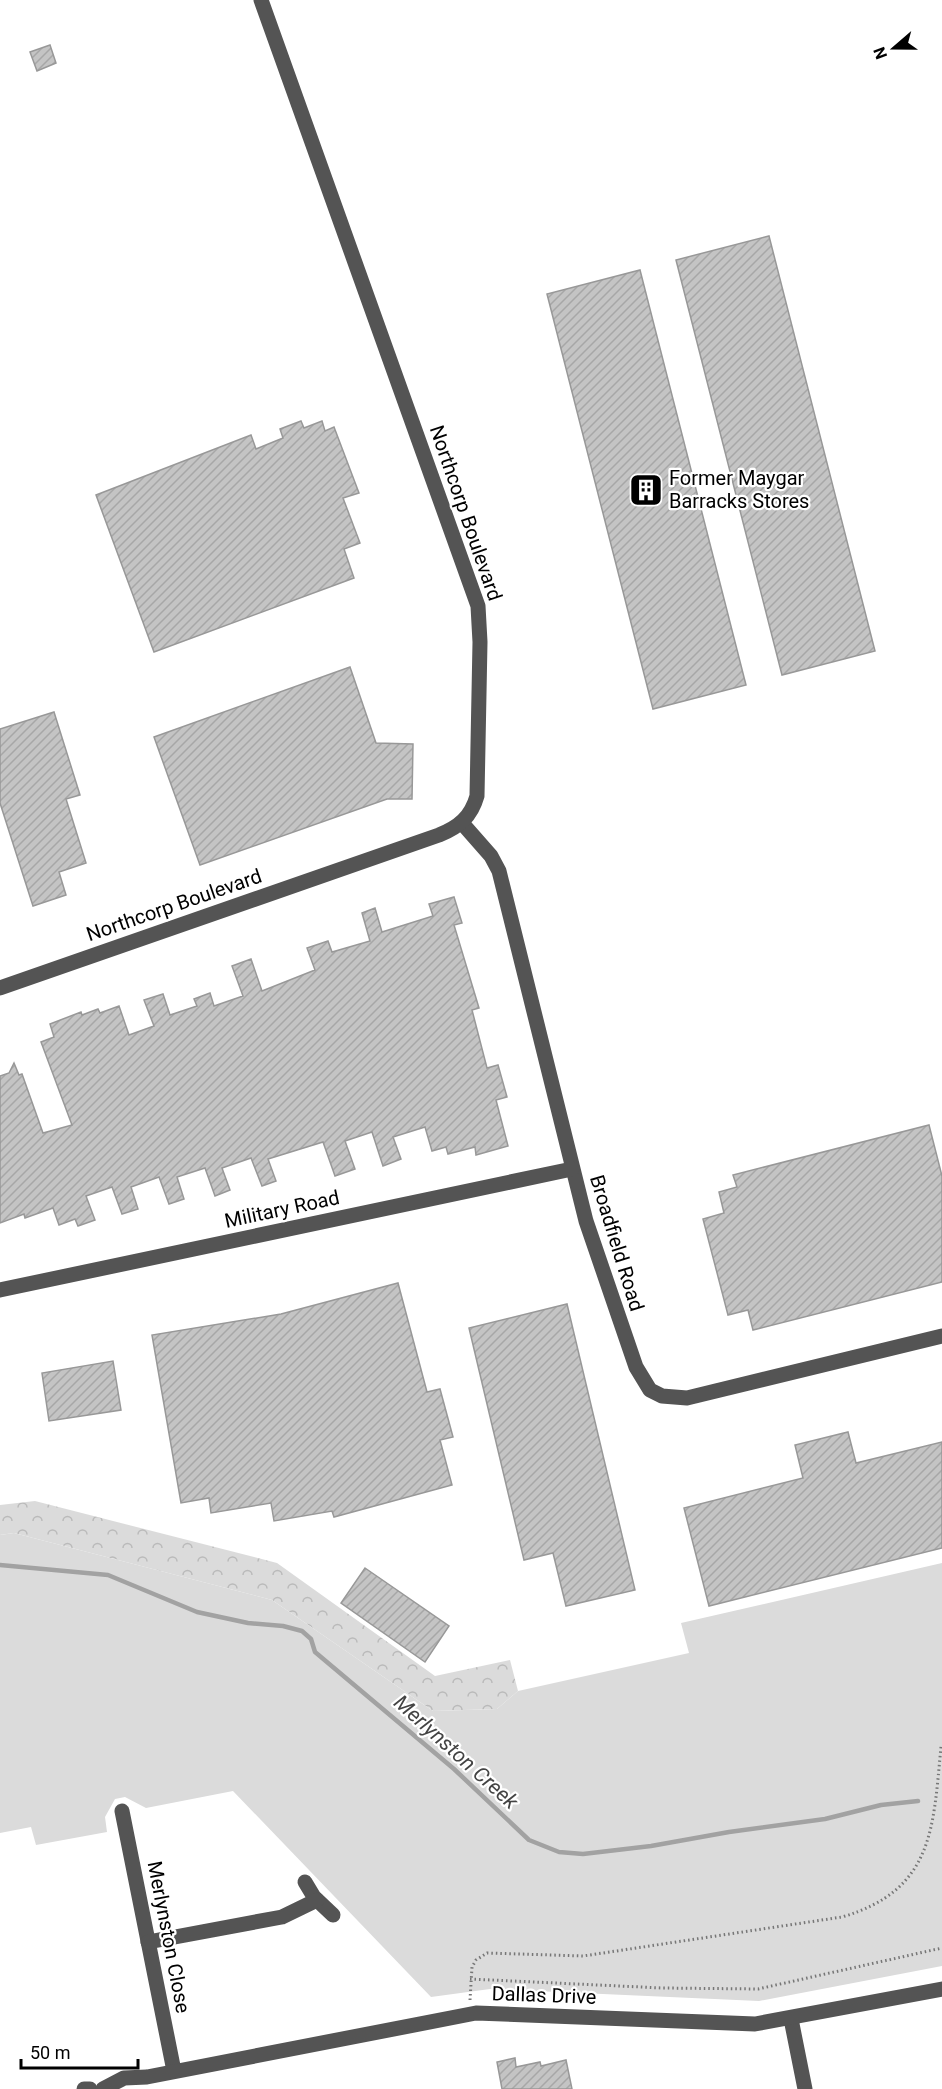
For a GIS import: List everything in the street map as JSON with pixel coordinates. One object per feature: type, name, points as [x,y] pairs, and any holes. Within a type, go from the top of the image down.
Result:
[{"type":"street","name":"Northcorp Boulevard","points":[[0,988],[440,835],[462,823],[473,809],[477,796],[480,642],[478,606],[261,0]]},
{"type":"street","name":"Broadfield Road","points":[[462,823],[491,856],[498,871],[588,1230],[636,1367],[650,1390],[662,1396],[687,1398],[942,1336]]},
{"type":"street","name":"Military Road","points":[[0,1290],[572,1169]]},
{"type":"street","name":"Merlynston Close","points":[[122,1811],[174,2071]]},
{"type":"street","points":[[305,1882],[317,1900],[333,1915]]},
{"type":"street","points":[[148,1942],[282,1917],[317,1900]]},
{"type":"street","name":"Dallas Drive","points":[[103,2089],[124,2078],[147,2077],[476,2013],[745,2024],[791,2019],[942,1989]]},
{"type":"street","points":[[791,2019],[805,2089]]},
{"type":"street","name":"Dallas Drive","points":[[127,2089],[147,2077]]},
{"type":"street","points":[[84,2089],[90,2089]]},
{"type":"path","points":[[470,1990],[470,1979],[476,1959],[487,1953],[564,1956],[609,1952],[842,1917],[867,1908],[894,1892],[906,1880],[922,1857],[931,1829],[941,1747]]},
{"type":"path","points":[[470,1979],[663,1988],[758,1989],[942,1948]]},
{"type":"green space","points":[[35,1501],[277,1563],[435,1676],[510,1660],[518,1691],[497,1709],[433,1711],[272,1600],[14,1533],[0,1535],[0,1505]]},
{"type":"green space","points":[[14,1533],[272,1600],[433,1711],[497,1709],[518,1691],[689,1653],[681,1623],[942,1563],[942,1966],[759,2001],[490,1989],[431,1997],[233,1791],[146,1808],[125,1797],[115,1799],[105,1817],[107,1832],[36,1845],[31,1827],[0,1833],[0,1535]]},
{"type":"building","points":[[50,45],[56,63],[37,71],[30,52]]},
{"type":"building","name":"Former Maygar Barracks Stores","points":[[769,236],[875,651],[782,675],[676,260]]},
{"type":"building","name":"Former Maygar Barracks Stores","points":[[640,270],[746,685],[653,709],[547,294]]},
{"type":"building","points":[[301,421],[304,428],[322,421],[325,431],[334,427],[359,493],[343,498],[360,543],[344,549],[354,578],[154,652],[96,495],[251,435],[256,449],[283,438],[280,429]]},
{"type":"building","points":[[350,667],[376,743],[413,744],[412,799],[387,799],[200,865],[154,737]]},
{"type":"building","points":[[54,712],[80,795],[66,799],[86,863],[59,872],[66,895],[33,906],[0,803],[0,729]]},
{"type":"building","points":[[454,897],[462,923],[454,925],[479,1008],[472,1010],[487,1068],[498,1065],[507,1097],[496,1100],[508,1146],[476,1155],[475,1147],[448,1154],[446,1147],[432,1151],[425,1127],[393,1137],[401,1159],[383,1166],[372,1132],[345,1141],[355,1169],[335,1176],[323,1142],[268,1159],[276,1181],[262,1186],[251,1158],[222,1168],[230,1190],[215,1196],[205,1168],[177,1177],[184,1199],[169,1204],[159,1177],[131,1187],[138,1209],[122,1214],[112,1187],[86,1196],[95,1220],[78,1226],[75,1219],[59,1225],[53,1208],[25,1218],[24,1214],[0,1223],[0,1076],[9,1073],[14,1063],[19,1075],[22,1074],[43,1133],[72,1125],[41,1042],[54,1037],[50,1024],[81,1012],[82,1015],[98,1009],[100,1013],[119,1006],[129,1035],[154,1026],[144,1000],[163,994],[170,1015],[197,1006],[194,999],[210,993],[214,1006],[243,996],[232,966],[251,959],[262,991],[315,970],[307,948],[328,941],[332,952],[370,941],[362,913],[375,908],[382,932],[433,916],[429,904]]},
{"type":"building","points":[[929,1125],[942,1176],[942,1282],[753,1330],[748,1310],[728,1315],[703,1219],[724,1213],[719,1192],[737,1187],[733,1175]]},
{"type":"building","points":[[398,1283],[427,1392],[440,1389],[453,1437],[440,1440],[452,1485],[334,1517],[332,1511],[274,1521],[271,1503],[211,1513],[209,1498],[181,1503],[152,1335],[281,1314]]},
{"type":"building","points":[[567,1304],[635,1590],[566,1606],[553,1553],[524,1560],[469,1328]]},
{"type":"building","points":[[113,1361],[121,1410],[49,1421],[42,1373]]},
{"type":"building","points":[[848,1432],[856,1463],[942,1442],[942,1548],[709,1606],[684,1508],[803,1478],[795,1445]]},
{"type":"building","points":[[365,1568],[449,1626],[425,1662],[341,1603]]},
{"type":"building","points":[[515,2058],[516,2067],[540,2062],[541,2066],[566,2060],[572,2089],[502,2089],[497,2062]]},
{"type":"waterway","name":"Merlynston Creek","points":[[0,1565],[108,1575],[197,1612],[302,1631],[311,1639],[315,1652],[454,1769],[529,1840],[559,1852],[583,1854],[651,1846],[729,1832],[825,1819],[881,1805],[918,1801]]},
{"type":"place","name":"Former Maygar Barracks Stores","points":[[646,490]]}]
